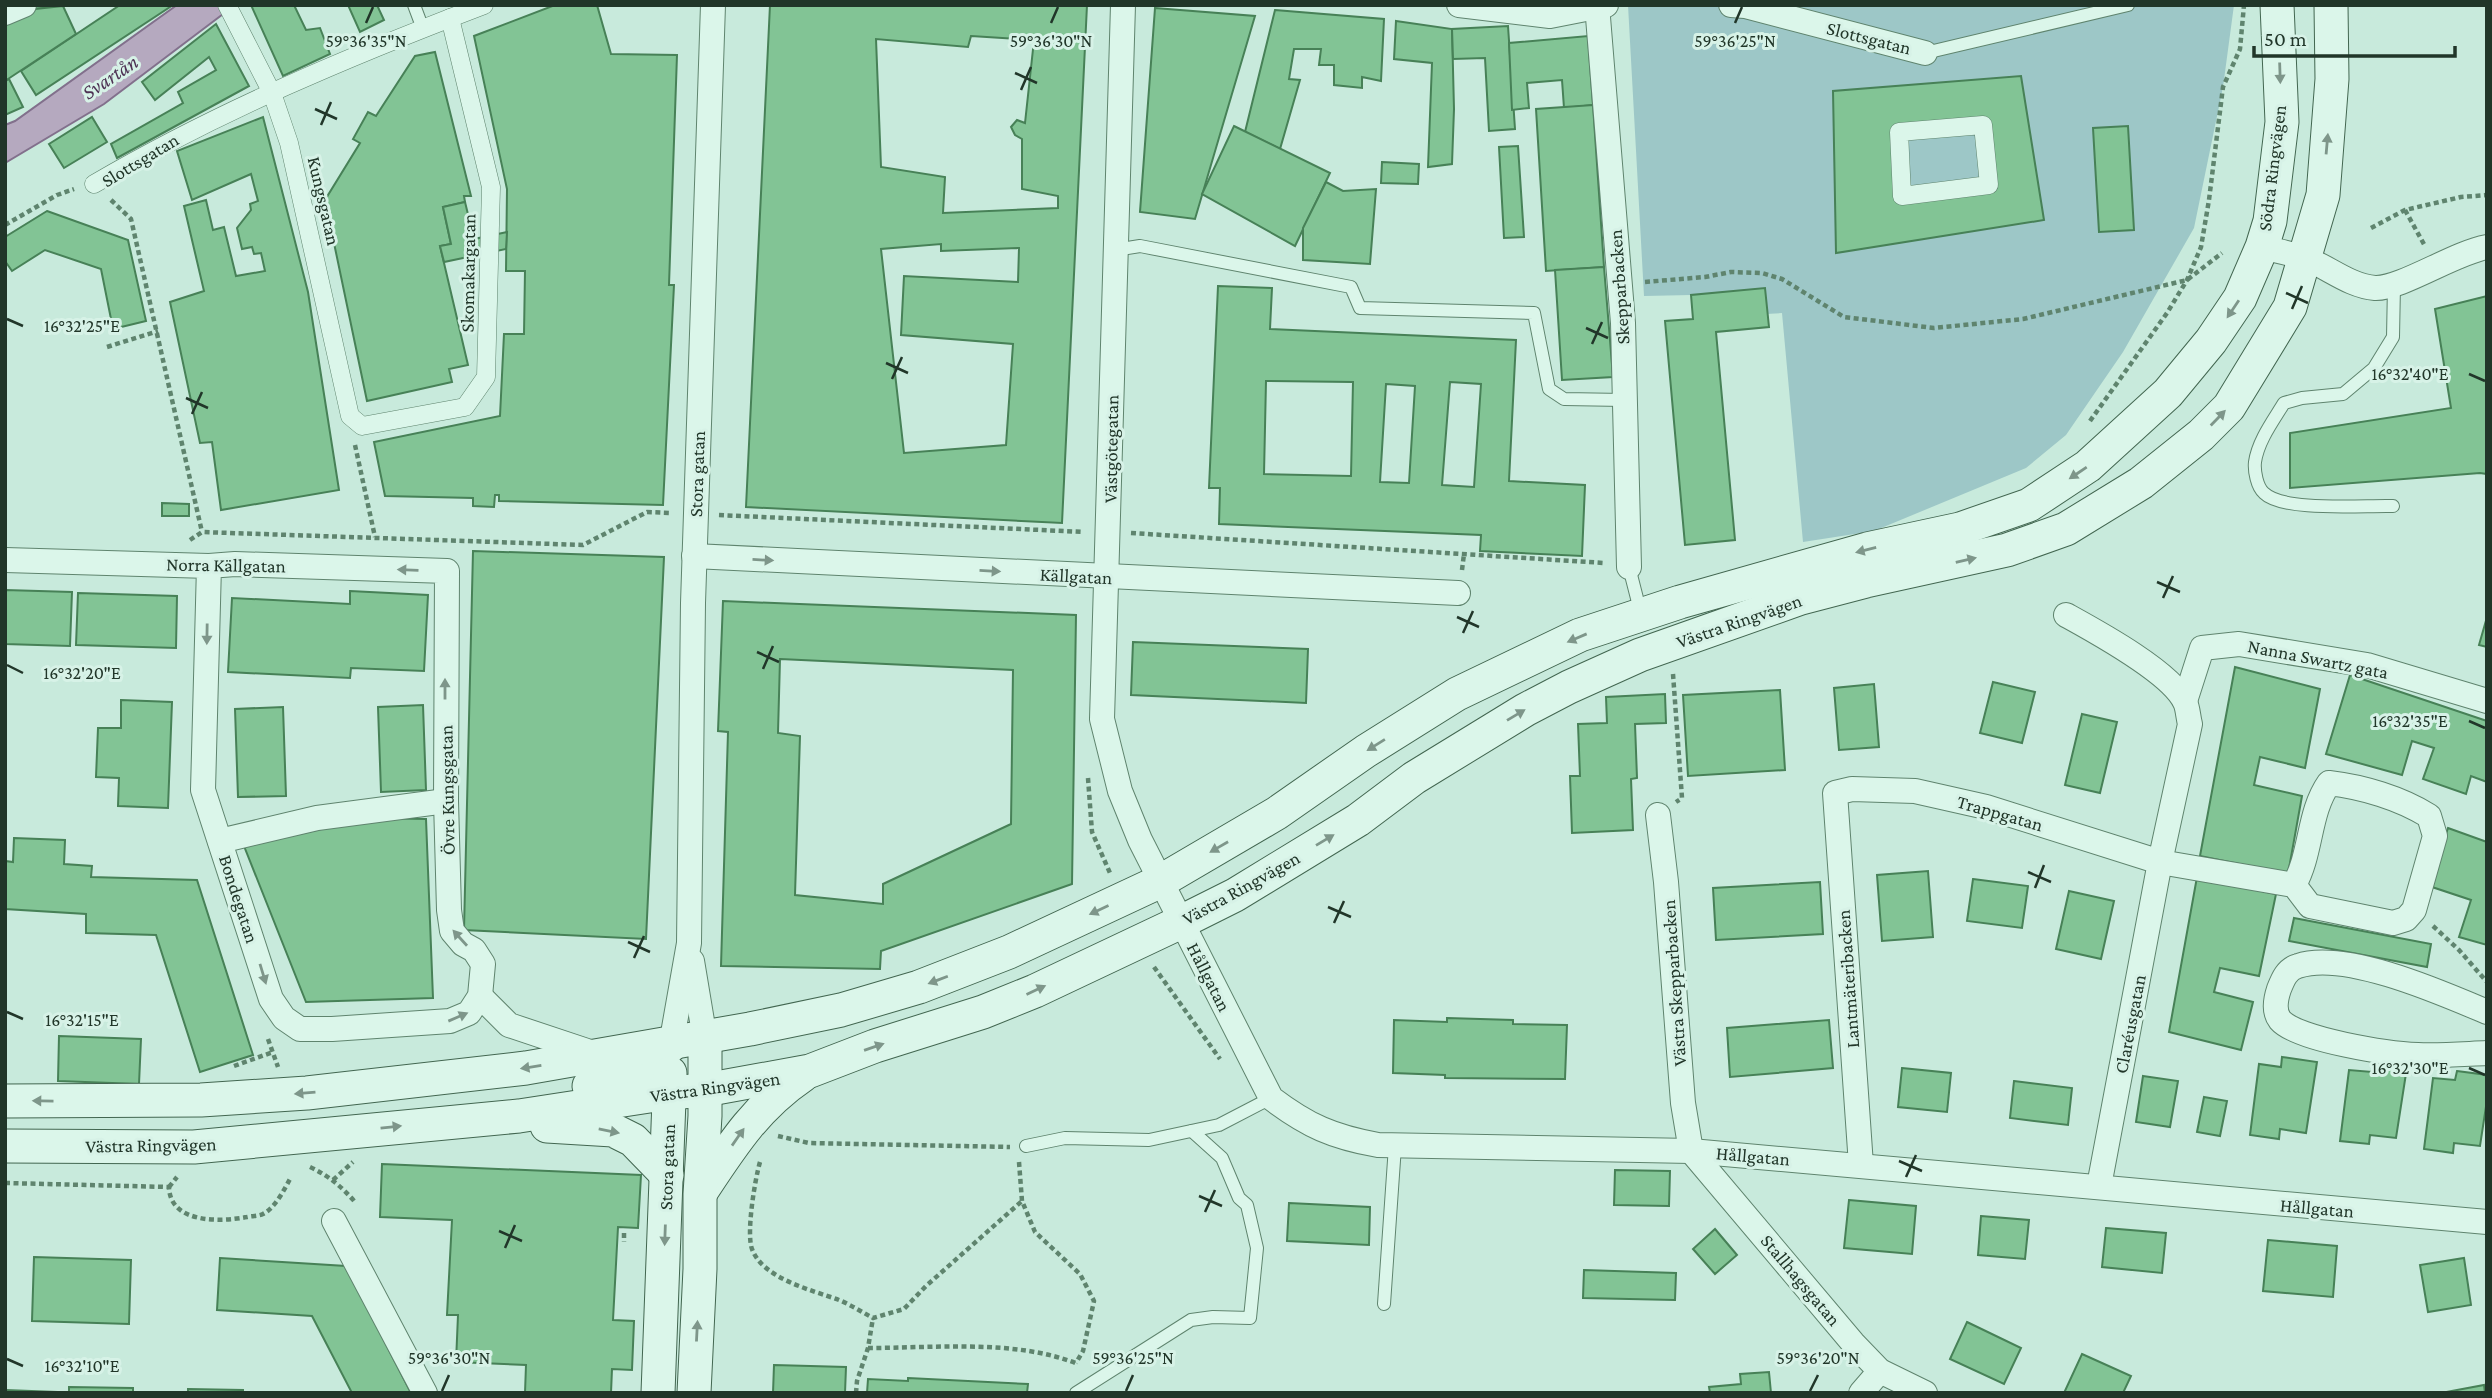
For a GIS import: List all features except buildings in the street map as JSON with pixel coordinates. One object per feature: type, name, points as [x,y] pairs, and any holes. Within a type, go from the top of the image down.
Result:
[{"type":"main road","name":"Södra Ringvägen","points":[[2262,247],[2270,221],[2282,122],[2277,5]]},
{"type":"main road","points":[[2305,258],[2323,195],[2333,79],[2331,5]]},
{"type":"main road","name":"Västra Ringvägen","points":[[705,1065],[750,1049],[883,1012],[887,1008],[887,996],[919,987],[1009,952],[1161,881],[1277,813],[1366,751],[1457,694],[1580,635],[1867,550],[1960,529],[2029,505],[2088,466],[2168,393],[2211,341],[2240,298],[2262,247]]},
{"type":"main road","name":"Västra Ringvägen","points":[[5,1101],[201,1100],[307,1093],[526,1068],[671,1045],[705,1065],[810,1071],[875,1046],[983,1012],[1035,991],[1235,895],[1358,820],[1414,778],[1525,710],[1569,687],[1671,644],[1801,598],[1866,580],[2007,550],[2066,529],[2150,476],[2202,435],[2229,407],[2290,307],[2305,258]]},
{"type":"main road","points":[[667,1175],[633,1140],[613,1130],[534,1125],[519,1116],[537,1095],[610,1082],[640,1073],[671,1045]]},
{"type":"main road","name":"Stora gatan","points":[[658,1393],[671,1045]]},
{"type":"main road","points":[[670,1093],[705,1065]]},
{"type":"main road","name":"Stora gatan","points":[[694,1393],[705,1065]]},
{"type":"main road","points":[[700,1194],[751,1119],[789,1085],[810,1071]]},
{"type":"main road","name":"Västra Ringvägen","points":[[5,1146],[194,1147],[519,1116],[670,1093]]},
{"type":"street","name":"Slottsgatan","points":[[94,184],[157,147],[272,93],[484,5]]},
{"type":"street","name":"Stora gatan","points":[[705,1065],[690,943],[696,514],[713,5]]},
{"type":"street","name":"Västgötegatan","points":[[1124,5],[1102,719],[1120,791],[1161,881]]},
{"type":"street","points":[[1459,5],[1550,16],[1600,6]]},
{"type":"street","name":"Slottsgatan","points":[[1731,5],[1745,6],[1925,52]]},
{"type":"street","name":"Skepparbacken","points":[[1600,6],[1623,323],[1629,566]]},
{"type":"street","name":"Kungsgatan","points":[[230,10],[272,93],[289,143],[350,416]]},
{"type":"street","name":"Skomakargatan","points":[[350,416],[362,426],[465,407],[486,377],[491,187],[450,18]]},
{"type":"street","points":[[1983,125],[1989,185],[1902,195],[1899,132],[1983,125]]},
{"type":"street","points":[[2262,247],[2305,258],[2360,285],[2376,288],[2393,285],[2469,250],[2487,247]]},
{"type":"street","name":"Källgatan","points":[[695,556],[1458,593]]},
{"type":"street","name":"Norra Källgatan","points":[[5,560],[447,571]]},
{"type":"street","name":"Bondegatan","points":[[209,566],[203,790],[271,999],[284,1018],[300,1029],[332,1030],[450,1021],[469,1013],[480,996]]},
{"type":"street","name":"Övre Kungsgatan","points":[[447,571],[446,801],[452,931],[463,944],[474,950],[482,964],[480,996]]},
{"type":"street","points":[[2066,615],[2110,640],[2166,680],[2185,701]]},
{"type":"street","name":"Nanna Swartz gata","points":[[2185,701],[2202,648],[2239,644],[2367,665],[2487,701]]},
{"type":"street","name":"Claréusgatan","points":[[2099,1186],[2160,862],[2190,724],[2185,701]]},
{"type":"street","points":[[2160,862],[2294,886],[2310,906],[2393,923],[2406,919],[2414,910],[2435,836],[2429,816],[2411,805],[2347,785],[2329,783],[2319,797],[2303,869],[2294,886]]},
{"type":"street","name":"Trappgatan","points":[[1835,793],[1852,789],[1915,791],[1986,807],[2160,862]]},
{"type":"street","name":"Lantmäteribacken","points":[[1835,793],[1861,1165]]},
{"type":"street","points":[[220,841],[317,818],[446,801]]},
{"type":"street","name":"Västra Skepparbacken","points":[[1658,814],[1666,881],[1683,1103],[1691,1151]]},
{"type":"street","name":"Hållgatan","points":[[1161,881],[1271,1098],[1299,1119],[1351,1140],[1395,1146],[1691,1151],[2487,1222]]},
{"type":"street","name":"Stora gatan","points":[[671,1045],[690,943]]},
{"type":"street","points":[[2487,1012],[2415,982],[2356,967],[2320,962],[2296,966],[2285,975],[2276,998],[2276,1010],[2280,1020],[2305,1034],[2334,1042],[2418,1055],[2487,1053]]},
{"type":"street","points":[[480,996],[509,1025],[599,1055]]},
{"type":"street","name":"Stallhagsgatan","points":[[1691,1151],[1853,1343],[1880,1371],[1925,1393]]},
{"type":"street","points":[[334,1221],[425,1393]]},
{"type":"street","points":[[1861,1393],[1880,1371]]},
{"type":"lane","points":[[414,5],[423,29]]},
{"type":"lane","points":[[1925,52],[2128,5]]},
{"type":"lane","points":[[1115,250],[1140,247],[1350,287],[1360,308],[1534,313],[1549,389],[1564,399],[1624,400]]},
{"type":"lane","points":[[2393,285],[2393,337],[2374,368],[2343,394],[2302,398],[2284,403],[2266,432],[2255,462],[2263,492],[2281,503],[2393,506]]},
{"type":"lane","points":[[1629,566],[1641,615]]},
{"type":"lane","points":[[1022,1146],[1065,1138],[1149,1140],[1219,1125],[1271,1098]]},
{"type":"lane","points":[[1076,1393],[1191,1320],[1213,1317],[1250,1318],[1257,1248],[1247,1205],[1239,1198],[1222,1158],[1192,1130]]},
{"type":"lane","points":[[1384,1304],[1395,1146]]},
{"type":"path","points":[[2087,425],[2167,313],[2187,281],[2201,247],[2223,87],[2240,49],[2244,5]]},
{"type":"path","points":[[5,225],[57,195],[94,184]]},
{"type":"path","name":"Slottsgatan","points":[[94,184],[131,219],[202,533]]},
{"type":"path","points":[[2371,228],[2405,210],[2461,197],[2487,195]]},
{"type":"path","points":[[2405,210],[2424,243]]},
{"type":"path","points":[[1619,284],[1705,277],[1731,272],[1762,273],[1782,279],[1844,317],[1934,328],[2022,319],[2187,281],[2222,253]]},
{"type":"path","points":[[107,347],[158,331]]},
{"type":"path","points":[[350,416],[374,537],[583,545],[647,512],[1068,531],[1109,530],[1583,560],[1629,566]]},
{"type":"path","points":[[1658,814],[1682,798],[1671,644]]},
{"type":"path","points":[[1092,832],[1120,900]]},
{"type":"path","points":[[2414,910],[2459,950],[2487,982]]},
{"type":"path","points":[[1141,941],[1156,971],[1221,1060]]},
{"type":"path","points":[[256,1057],[273,1052]]},
{"type":"path","points":[[751,1119],[768,1133],[809,1143],[1022,1146],[1021,1201],[1035,1232],[1080,1274],[1094,1301],[1083,1351],[1076,1363]]},
{"type":"path","points":[[761,1157],[752,1198],[751,1248],[766,1267],[793,1285],[841,1301],[873,1318],[904,1310],[926,1286],[1021,1201]]},
{"type":"path","points":[[5,1183],[169,1187],[172,1200],[184,1212],[207,1220],[226,1221],[264,1214],[280,1196],[290,1179]]},
{"type":"path","points":[[624,1233],[624,1242]]},
{"type":"path","points":[[856,1393],[856,1381],[868,1348],[873,1318]]},
{"type":"path","points":[[868,1348],[1038,1351],[1104,1375]]},
{"type":"shaded area","points":[[1628,5],[2234,5],[2223,87],[2194,228],[2123,352],[2066,435],[2026,468],[1874,531],[1803,542],[1782,313],[1766,314],[1691,295],[1644,296]]},
{"type":"water","name":"Svartån","points":[[177,5],[235,5],[104,104],[5,163],[5,125],[15,121]]}]
